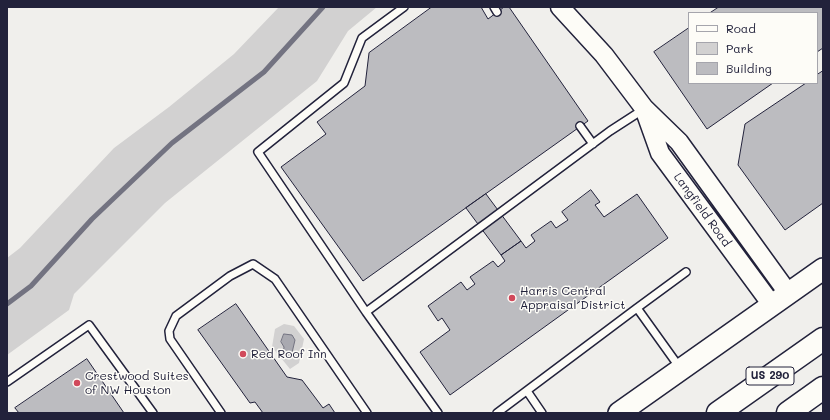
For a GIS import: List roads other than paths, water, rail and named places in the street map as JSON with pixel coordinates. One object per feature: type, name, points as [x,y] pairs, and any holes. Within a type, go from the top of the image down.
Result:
[{"type":"highway","name":"US 290","points":[[718,413],[823,339]]},
{"type":"highway","points":[[788,413],[823,388]]},
{"type":"main road","points":[[619,413],[823,269]]},
{"type":"street","name":"Langfield Road","points":[[560,7],[604,55],[644,108],[679,142],[780,299]]},
{"type":"lane","points":[[404,7],[362,38],[344,83],[258,152],[366,312],[438,413]]},
{"type":"lane","points":[[366,312],[644,108]]},
{"type":"lane","points":[[580,126],[593,144]]},
{"type":"lane","points":[[221,413],[170,340],[169,331],[176,316],[230,276],[253,264],[275,279],[367,413]]},
{"type":"lane","points":[[497,413],[686,272]]},
{"type":"lane","points":[[637,308],[681,369]]},
{"type":"lane","points":[[7,382],[89,325],[153,413]]},
{"type":"lane","points":[[527,391],[542,413]]},
{"type":"waterway","points":[[7,304],[31,286],[92,219],[172,143],[264,72],[323,7]]},
{"type":"place","name":"Harris Central Appraisal District","points":[[512,298]]},
{"type":"place","name":"Red Roof Inn","points":[[243,354]]},
{"type":"place","name":"Crestwood Suites of NW Houston","points":[[77,383]]}]
